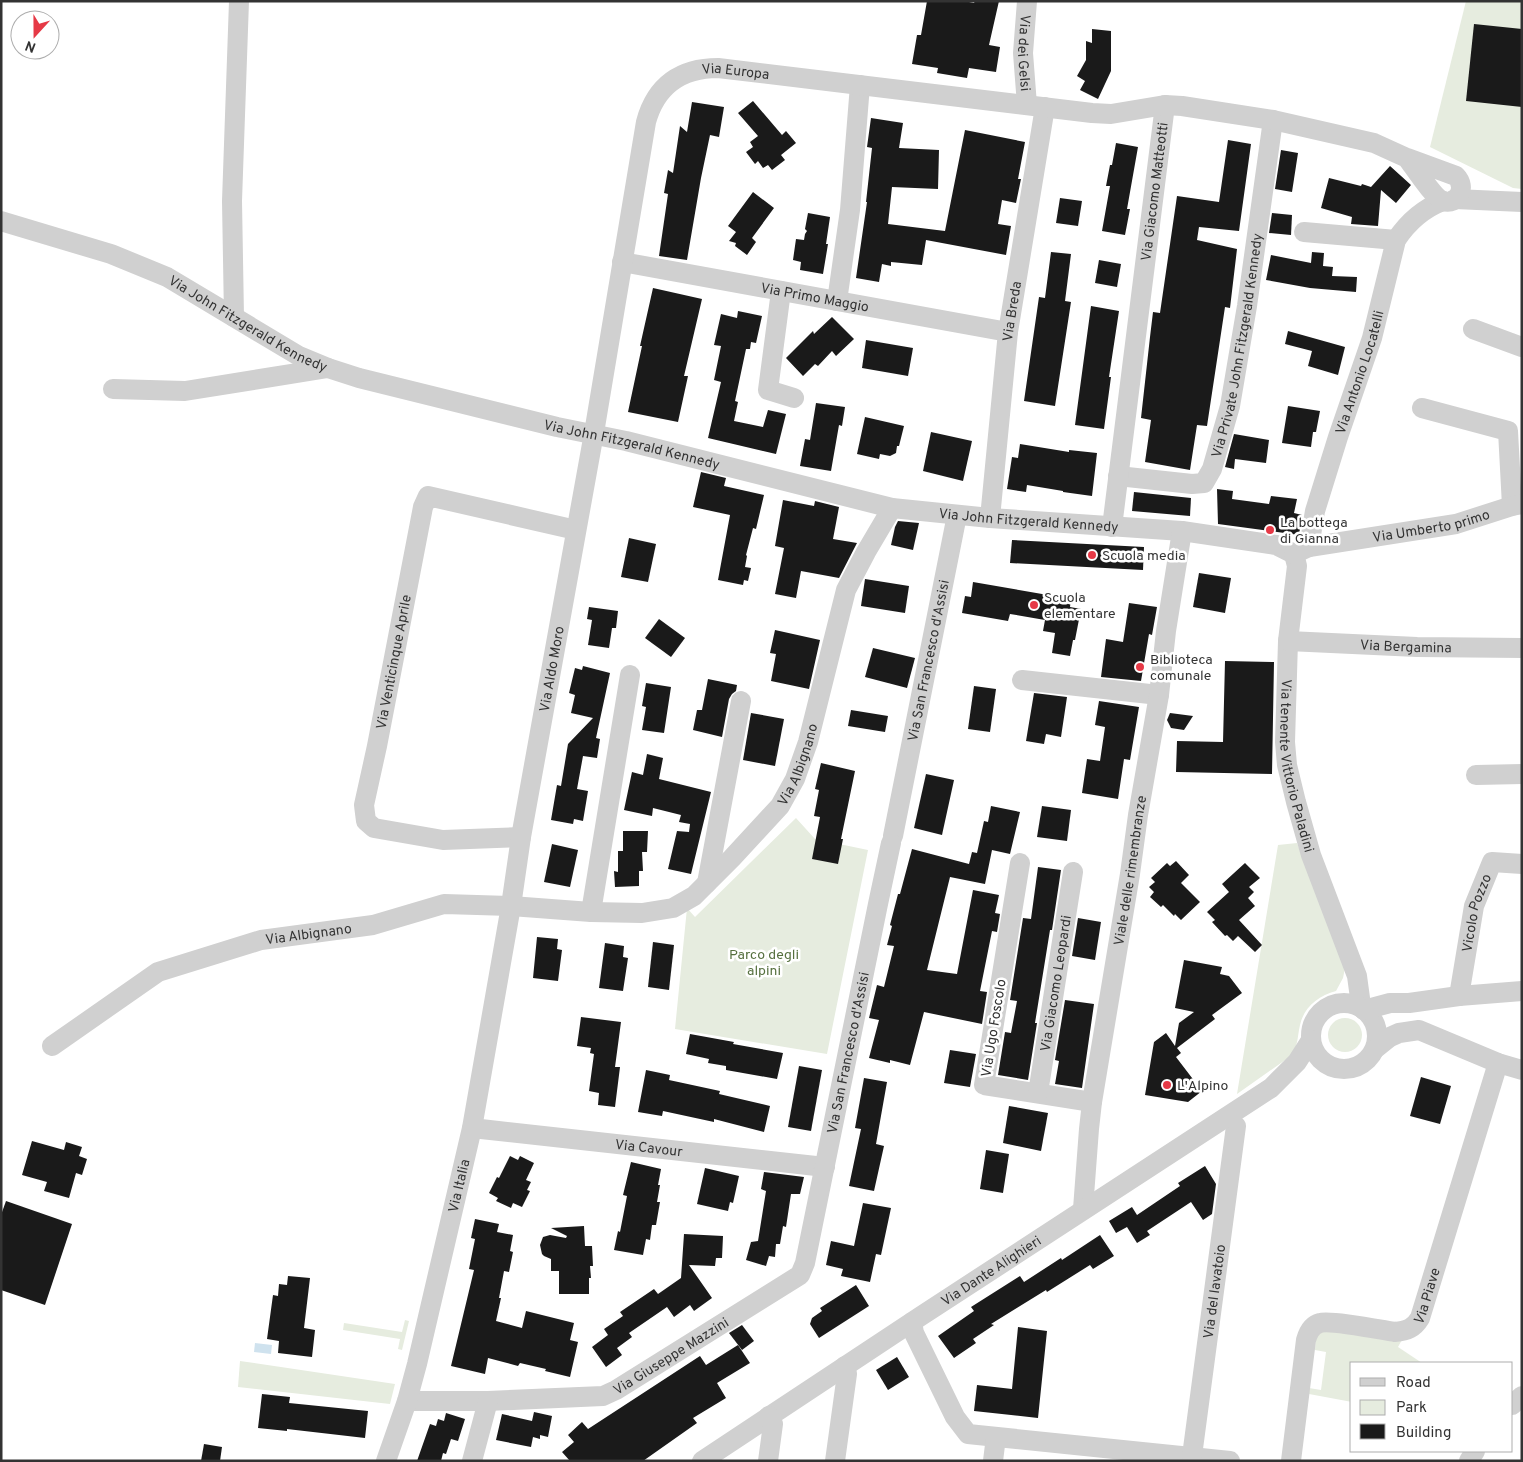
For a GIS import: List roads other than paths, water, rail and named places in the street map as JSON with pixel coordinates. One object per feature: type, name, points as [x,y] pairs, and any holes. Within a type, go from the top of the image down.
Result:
[{"type":"street","points":[[234,317],[232,201],[239,1]]},
{"type":"street","name":"Via dei Gelsi","points":[[1027,1],[1023,53],[1036,106]]},
{"type":"street","name":"Via Europa","points":[[594,433],[649,113],[658,95],[673,80],[683,74],[695,70],[718,68],[1092,113],[1111,114],[1165,105]]},
{"type":"street","points":[[837,301],[850,210],[860,85]]},
{"type":"street","name":"Via Giacomo Matteotti","points":[[1112,527],[1165,105],[1273,120],[1374,143],[1452,175]]},
{"type":"street","name":"Via Breda","points":[[990,518],[1008,332],[1036,106]]},
{"type":"street","name":"Via Private John Fitzgerald Kennedy","points":[[1118,476],[1192,484],[1204,483],[1212,469],[1230,406],[1273,120]]},
{"type":"street","name":"Via Giacomo Matteotti","points":[[1407,158],[1443,197]]},
{"type":"street","points":[[1443,197],[1458,196],[1462,188],[1452,175]]},
{"type":"street","points":[[1452,175],[1517,201]]},
{"type":"street","points":[[1443,197],[1517,201]]},
{"type":"street","name":"Via Antonio Locatelli","points":[[1302,550],[1372,338],[1396,240],[1405,226],[1443,197]]},
{"type":"street","name":"Via John Fitzgerald Kennedy","points":[[1,222],[111,254],[167,277],[300,356],[328,368],[435,397],[557,427],[594,433],[892,508],[957,516],[1182,532],[1302,550]]},
{"type":"street","points":[[1304,232],[1396,240]]},
{"type":"street","name":"Via Primo Maggio","points":[[622,262],[1008,332]]},
{"type":"street","points":[[781,291],[768,390],[794,398]]},
{"type":"street","points":[[1473,329],[1522,347]]},
{"type":"street","points":[[112,389],[185,391],[328,368]]},
{"type":"street","points":[[1422,408],[1508,431],[1517,505]]},
{"type":"street","name":"Via Aldo Moro","points":[[511,906],[521,837],[594,433]]},
{"type":"street","name":"Via Venticinque Aprile","points":[[521,837],[443,840],[374,828],[366,821],[364,805],[423,507],[428,496],[576,530]]},
{"type":"street","name":"Via Umberto primo","points":[[1302,550],[1456,524],[1517,505]]},
{"type":"street","name":"Via Albignano","points":[[52,1046],[158,972],[261,940],[373,925],[444,904],[642,913],[674,908],[694,896],[780,806],[795,779],[808,742],[846,590],[892,508]]},
{"type":"street","name":"Via San Francesco d'Assisi","points":[[805,1263],[957,516]]},
{"type":"street","name":"Viale delle rimembranze","points":[[1083,1210],[1092,1102],[1130,874],[1182,532]]},
{"type":"street","name":"Via tenente Vittorio Paladini","points":[[1302,550],[1297,566],[1288,641],[1285,742],[1287,765],[1311,855],[1358,982],[1362,1009]]},
{"type":"street","name":"Via Bergamina","points":[[1288,641],[1417,647],[1522,648]]},
{"type":"street","points":[[591,912],[630,675]]},
{"type":"street","points":[[1022,680],[1158,695]]},
{"type":"street","points":[[707,883],[742,701]]},
{"type":"street","points":[[1476,775],[1522,774]]},
{"type":"street","name":"Vicolo Pozzo","points":[[1459,996],[1474,906],[1492,862],[1522,864]]},
{"type":"street","name":"Via Ugo Foscolo","points":[[1020,863],[984,1085],[1092,1102]]},
{"type":"street","name":"Via Giacomo Leopardi","points":[[1038,1094],[1073,872]]},
{"type":"street","name":"Via Italia","points":[[386,1461],[407,1401],[430,1311],[472,1128],[511,906]]},
{"type":"street","points":[[1339,1004],[1354,969]]},
{"type":"street","points":[[1362,1009],[1390,1003],[1409,1003],[1459,996],[1522,991]]},
{"type":"street","points":[[1376,1044],[1374,1022],[1362,1009],[1354,1005],[1339,1004],[1331,1006],[1318,1016],[1311,1031],[1313,1049],[1324,1063],[1342,1070],[1352,1068],[1370,1058],[1376,1044],[1409,1003]]},
{"type":"street","points":[[1376,1044],[1399,1033],[1419,1030],[1498,1063],[1522,1070]]},
{"type":"street","name":"Via Dante Alighieri","points":[[702,1461],[1271,1088],[1297,1062],[1311,1040]]},
{"type":"street","name":"Via Piave","points":[[1291,1461],[1306,1340],[1311,1330],[1320,1323],[1326,1322],[1395,1332],[1410,1329],[1420,1318],[1498,1063]]},
{"type":"street","name":"Via Dante Alighieri","points":[[1279,1081],[1305,1071],[1333,1068]]},
{"type":"street","name":"Via del lavatoio","points":[[1192,1456],[1236,1126]]},
{"type":"street","name":"Via Cavour","points":[[472,1128],[825,1167]]},
{"type":"street","name":"Via Giuseppe Mazzini","points":[[407,1401],[488,1401],[603,1396],[616,1390],[786,1285],[800,1275],[805,1263]]},
{"type":"street","points":[[912,1322],[914,1332],[956,1417],[968,1434],[1120,1456],[1192,1456],[1230,1461]]},
{"type":"street","points":[[835,1461],[847,1374],[845,1366]]},
{"type":"street","points":[[472,1461],[488,1401]]},
{"type":"street","points":[[768,1461],[773,1424],[769,1416]]},
{"type":"street","points":[[993,1461],[996,1437]]},
{"type":"water","points":[[255,1343],[272,1345],[271,1354],[254,1352]]},
{"type":"place","name":"La bottega di Gianna","points":[[1270,530]]},
{"type":"place","name":"Scuola media","points":[[1092,555]]},
{"type":"place","name":"Scuola elementare","points":[[1034,605]]},
{"type":"place","name":"Biblioteca comunale","points":[[1140,667]]},
{"type":"place","name":"L'Alpino","points":[[1167,1085]]},
{"type":"park label","name":"Parco degli alpini","points":[[764,962]]}]
